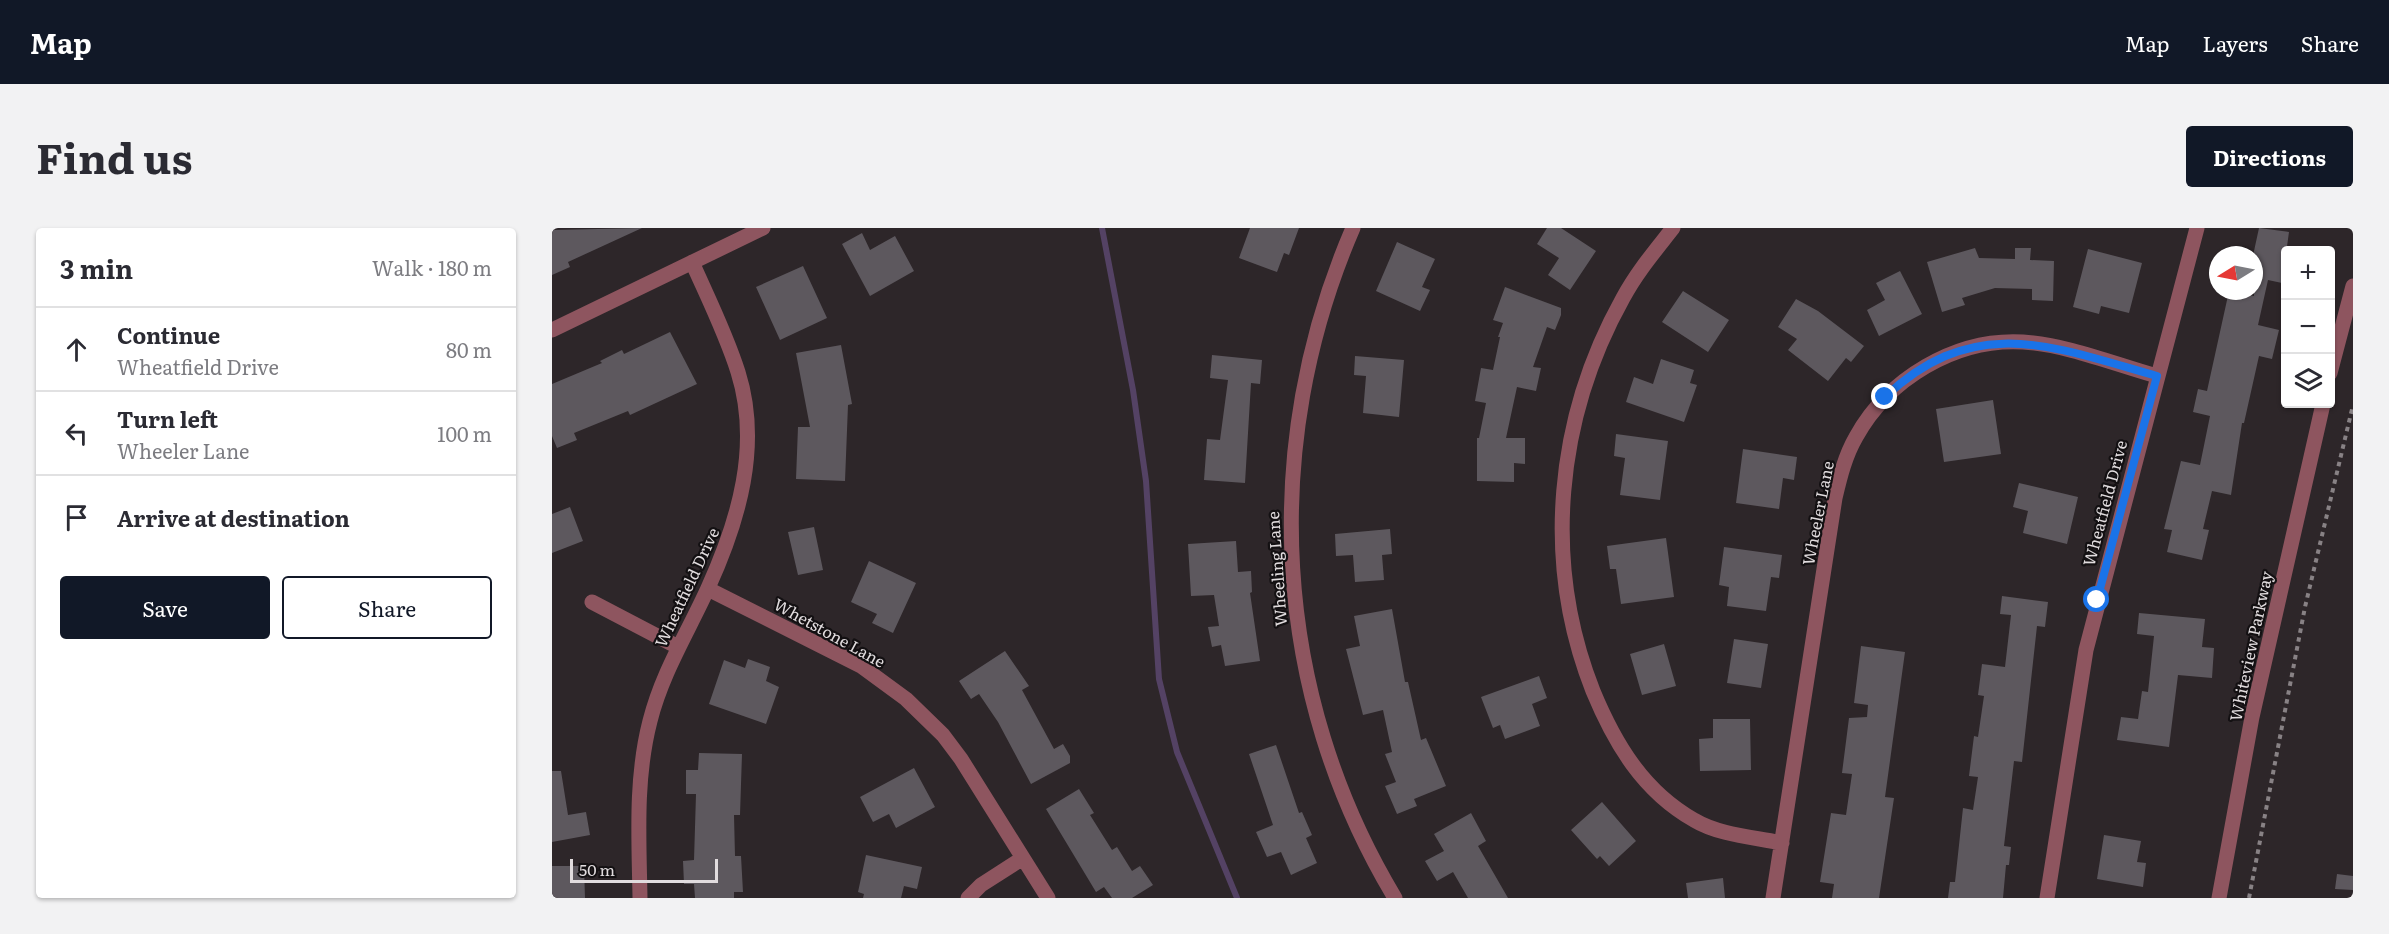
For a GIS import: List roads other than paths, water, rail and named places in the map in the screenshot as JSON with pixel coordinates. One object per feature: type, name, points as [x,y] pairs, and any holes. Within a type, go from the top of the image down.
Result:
[{"type":"street","points":[[552,330],[763,228]]},
{"type":"street","name":"Wheeling Lane","points":[[1353,228],[1320,317],[1302,390],[1292,471],[1290,545],[1298,629],[1315,715],[1344,800],[1395,898]]},
{"type":"street","points":[[1673,228],[1636,275],[1613,315],[1595,355],[1577,411],[1566,466],[1561,527],[1570,615],[1583,663],[1597,701],[1623,752],[1638,774],[1675,808],[1696,822],[1715,829],[1782,843]]},
{"type":"street","name":"Wheatfield Drive","points":[[2047,898],[2086,650],[2197,228]]},
{"type":"street","name":"Wheatfield Drive","points":[[640,898],[639,815],[645,741],[662,681],[708,589],[734,526],[741,500],[747,444],[739,374],[692,262]]},
{"type":"street","points":[[2335,357],[2353,286]]},
{"type":"street","name":"Wheeler Lane","points":[[1773,898],[1835,498],[1847,455],[1874,410],[1897,386],[1925,367],[1957,353],[1988,344],[2020,342],[2045,345],[2157,376]]},
{"type":"street","name":"Whiteview Parkway","points":[[2220,898],[2255,705],[2322,408]]},
{"type":"street","name":"Whetstone Lane","points":[[708,589],[861,666],[906,699],[943,735],[961,759],[1048,898]]},
{"type":"street","points":[[592,602],[678,647]]},
{"type":"street","points":[[968,898],[981,885],[1023,858]]},
{"type":"waterway","points":[[1102,228],[1133,390],[1146,481],[1159,679],[1177,752],[1237,898]]}]
